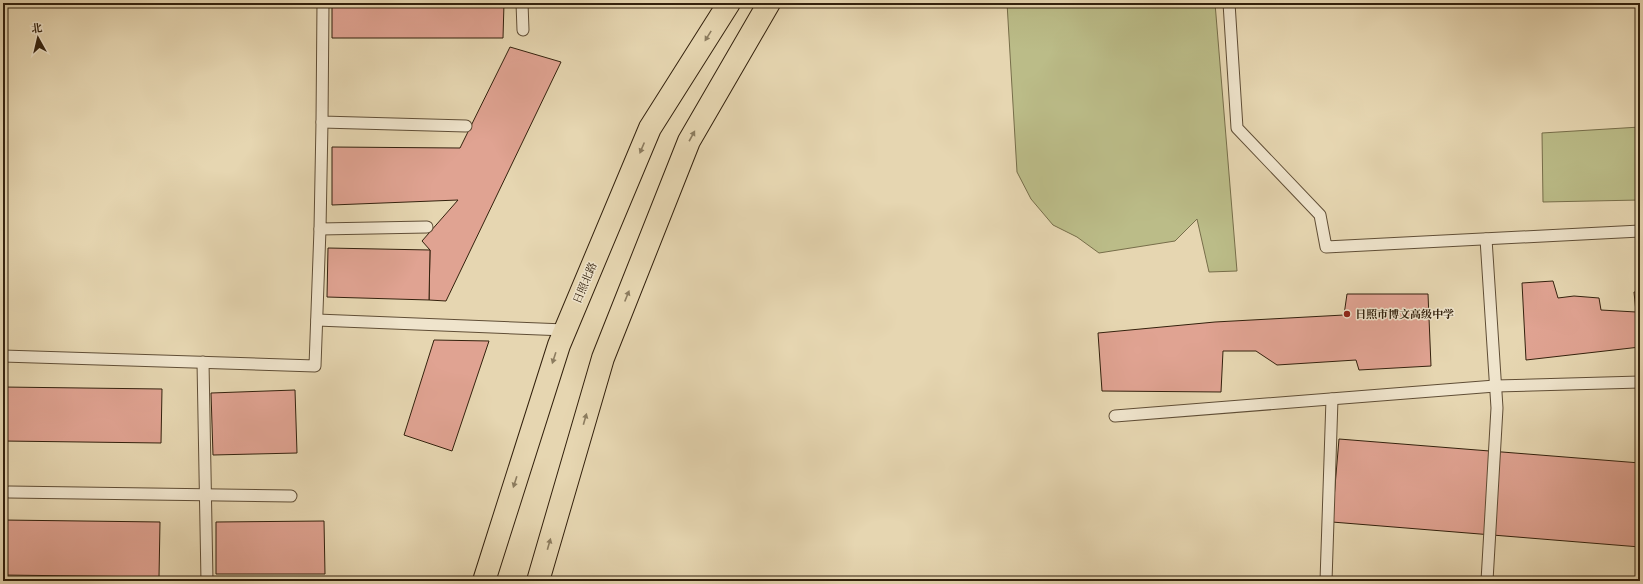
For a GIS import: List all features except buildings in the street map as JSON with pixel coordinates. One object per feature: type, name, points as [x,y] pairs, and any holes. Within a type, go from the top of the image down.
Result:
[{"type":"main road","name":"日照北路","points":[[484,581],[559,345],[650,128],[729,3]]},
{"type":"main road","points":[[538,581],[603,358],[686,148],[769,3]]},
{"type":"lane","points":[[3,356],[315,366],[320,229],[323,3]]},
{"type":"lane","points":[[522,3],[523,30]]},
{"type":"lane","points":[[1229,3],[1237,128],[1320,215],[1326,247],[1640,231]]},
{"type":"lane","points":[[322,122],[466,126]]},
{"type":"lane","points":[[320,229],[427,227]]},
{"type":"lane","points":[[1486,239],[1497,408],[1487,581]]},
{"type":"lane","points":[[317,320],[565,330]]},
{"type":"lane","points":[[203,362],[206,581]]},
{"type":"lane","points":[[1115,416],[1495,386],[1640,382]]},
{"type":"lane","points":[[1326,581],[1332,399]]},
{"type":"lane","points":[[10,492],[291,496]]},
{"type":"green space","points":[[1007,3],[1215,3],[1237,271],[1209,272],[1197,219],[1175,241],[1099,253],[1077,237],[1053,225],[1031,199],[1017,172]]},
{"type":"green space","points":[[1640,127],[1640,200],[1543,202],[1542,133]]},
{"type":"place","name":"日照市博文高级中学","points":[[1347,314]]}]
